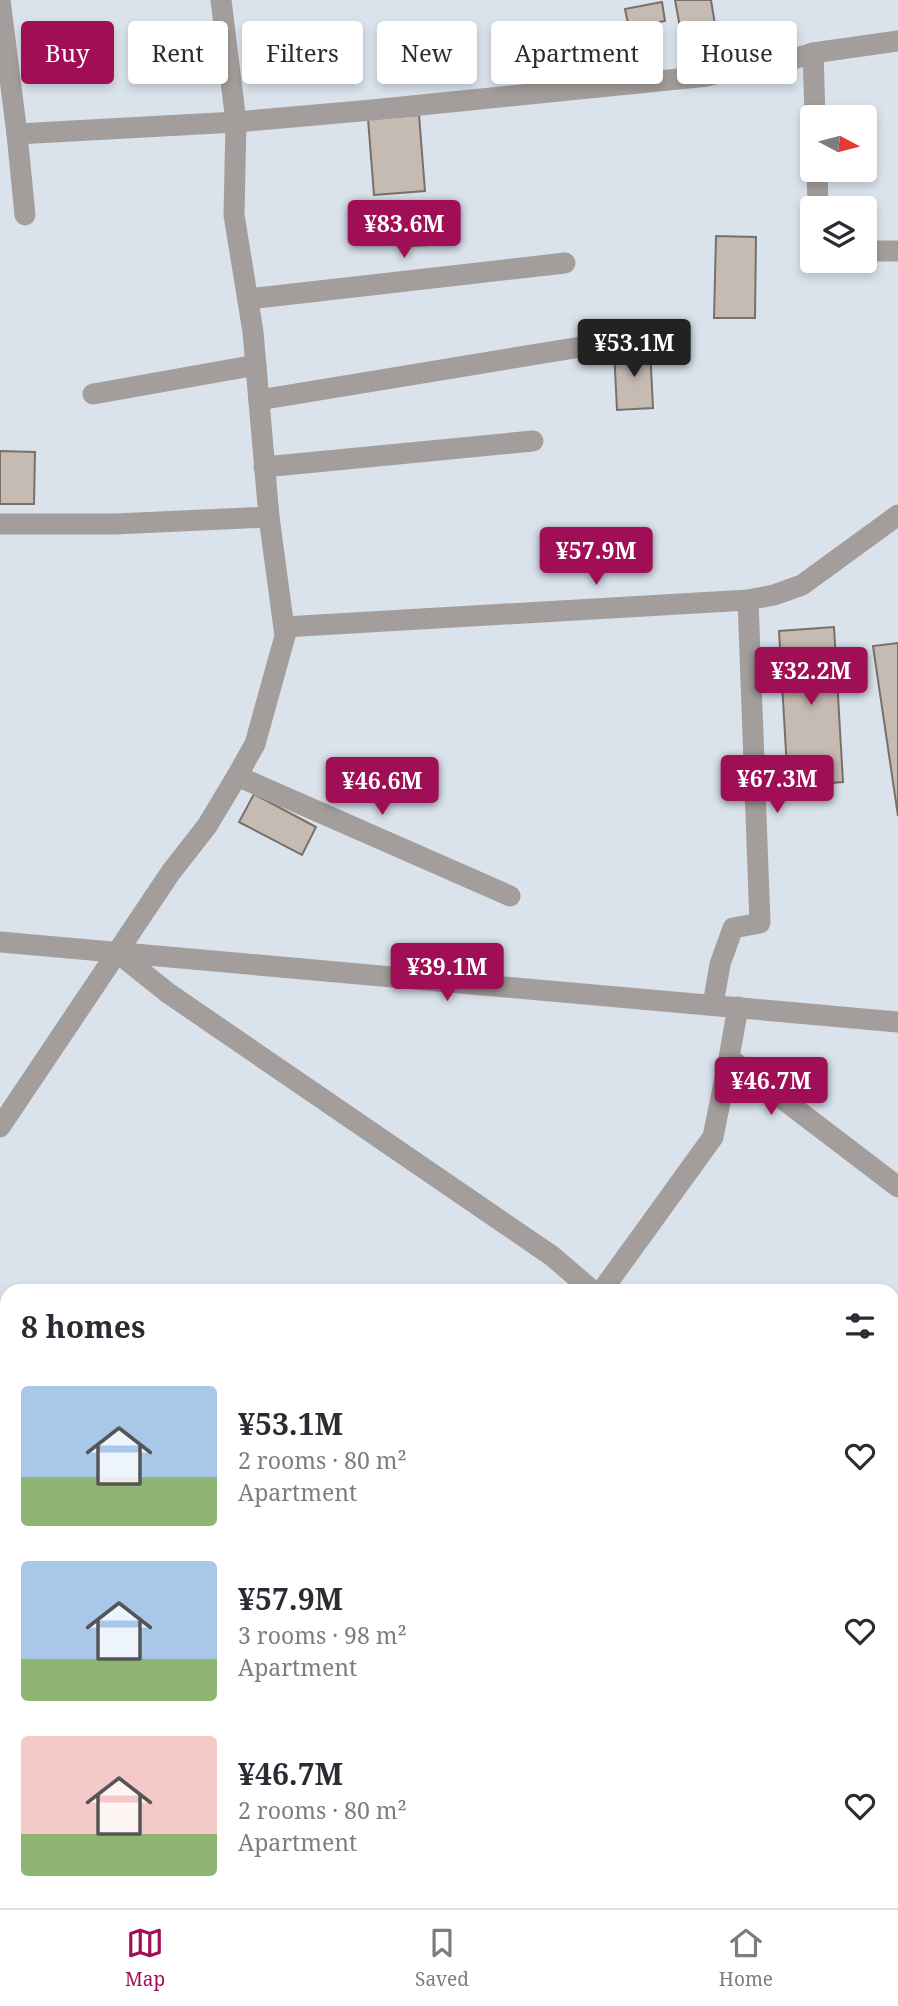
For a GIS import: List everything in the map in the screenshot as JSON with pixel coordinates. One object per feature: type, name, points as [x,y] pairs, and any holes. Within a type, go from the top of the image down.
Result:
[{"type":"street","points":[[0,0],[25,215]]},
{"type":"street","points":[[0,1127],[171,872],[207,826],[237,776],[255,744],[285,636],[269,517],[256,365],[234,215],[236,122],[221,0]]},
{"type":"street","points":[[17,134],[236,122],[708,76],[736,68],[764,68],[813,52],[898,41]]},
{"type":"street","points":[[813,52],[815,105]]},
{"type":"street","points":[[877,251],[898,251]]},
{"type":"street","points":[[248,299],[565,263]]},
{"type":"street","points":[[259,400],[606,344]]},
{"type":"street","points":[[93,394],[256,365]]},
{"type":"street","points":[[264,467],[533,441]]},
{"type":"street","points":[[284,627],[748,600],[774,595],[802,585],[898,515]]},
{"type":"street","points":[[0,524],[115,524],[269,517]]},
{"type":"street","points":[[713,1005],[720,964],[733,928],[760,923],[748,600]]},
{"type":"street","points":[[237,776],[510,896]]},
{"type":"street","points":[[0,942],[898,1022]]},
{"type":"street","points":[[118,953],[168,993],[552,1256],[585,1284]]},
{"type":"street","points":[[607,1284],[713,1137],[738,1007]]},
{"type":"street","points":[[729,1058],[898,1187]]},
{"type":"building","points":[[675,0],[711,0],[714,21],[679,21]]},
{"type":"building","points":[[662,2],[665,21],[628,21],[625,9]]},
{"type":"building","points":[[419,115],[425,191],[374,195],[368,119]]},
{"type":"building","points":[[450,201],[452,244],[411,246],[409,203]]},
{"type":"building","points":[[716,236],[756,237],[755,318],[714,318]]},
{"type":"building","points":[[650,347],[653,408],[617,410],[614,349]]},
{"type":"building","points":[[0,451],[35,452],[34,504],[0,504]]},
{"type":"building","points":[[834,627],[843,782],[788,786],[779,631]]},
{"type":"building","points":[[898,643],[898,816],[873,646]]},
{"type":"building","points":[[254,794],[316,827],[302,855],[239,822]]}]
